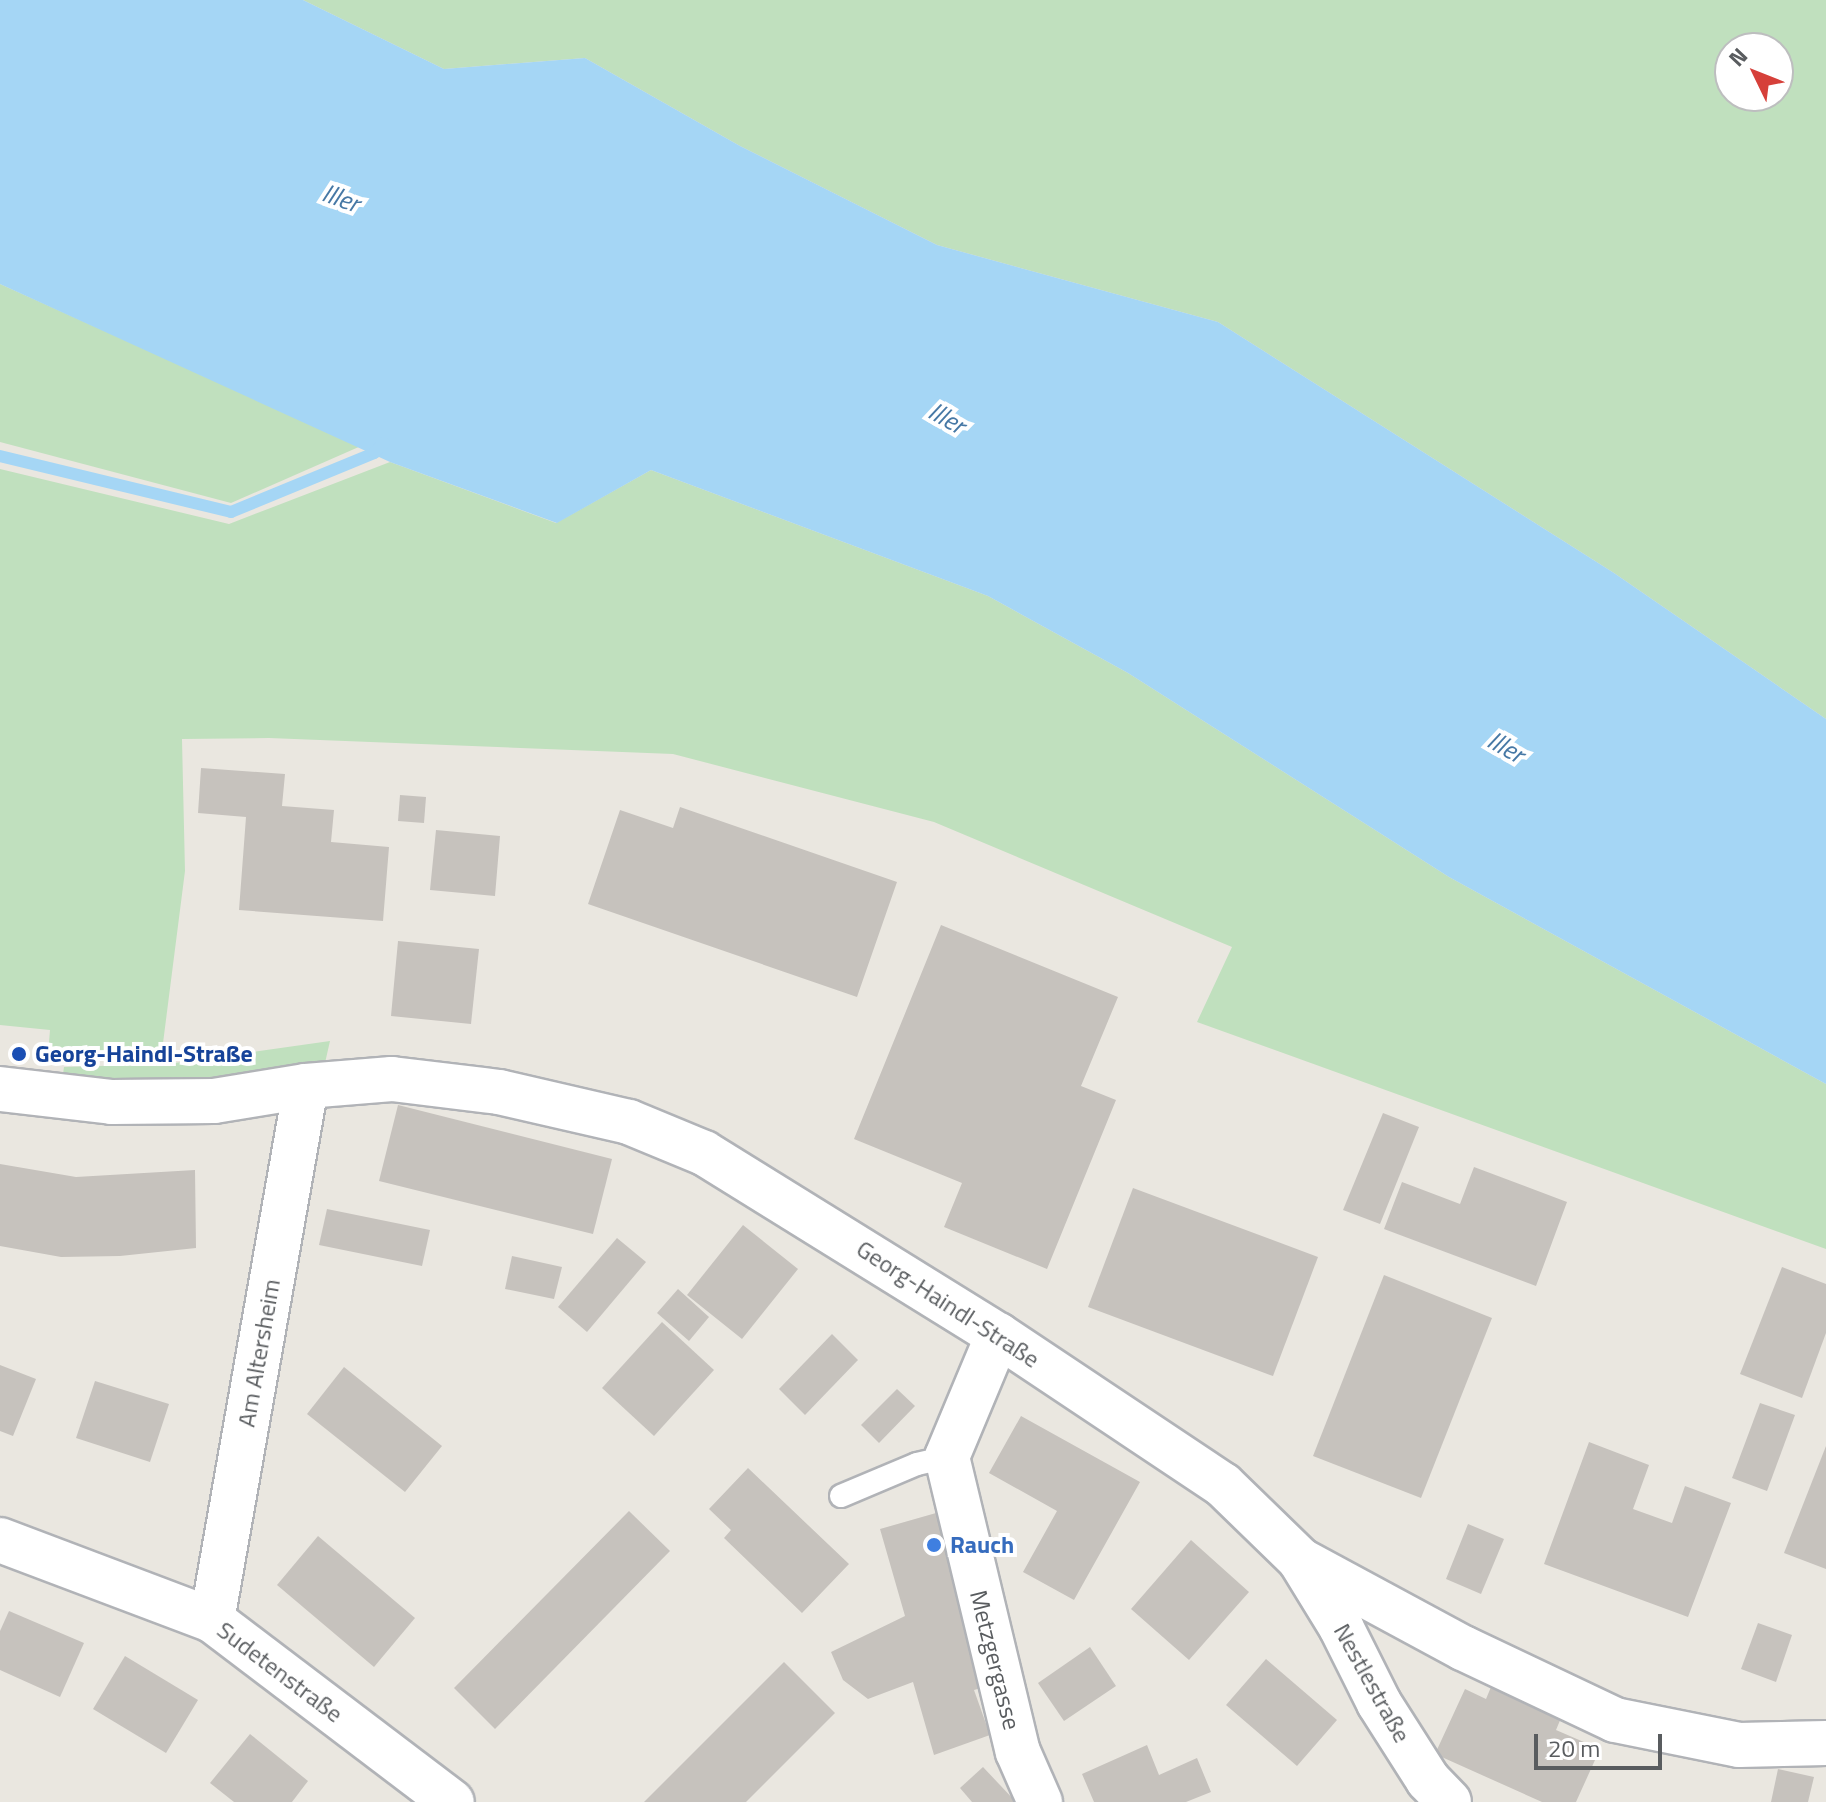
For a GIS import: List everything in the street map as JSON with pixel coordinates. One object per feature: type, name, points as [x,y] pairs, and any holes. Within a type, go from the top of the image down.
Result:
[{"type":"street","name":"Georg-Haindl-Straße","points":[[0,1089],[112,1102],[214,1101],[306,1086],[392,1079],[499,1092],[629,1122],[704,1153],[998,1335],[1223,1485],[1300,1560],[1463,1648],[1615,1720],[1739,1745],[1826,1743]]},
{"type":"street","name":"Am Altersheim","points":[[212,1620],[306,1086]]},
{"type":"street","points":[[947,1457],[998,1335]]},
{"type":"street","name":"Metzgergasse","points":[[947,1457],[1018,1752],[1040,1802]]},
{"type":"street","name":"Sudetenstraße","points":[[0,1540],[212,1620],[452,1802]]},
{"type":"street","name":"Nestlestraße","points":[[1300,1560],[1341,1627],[1379,1703],[1428,1780],[1449,1802]]},
{"type":"lane","points":[[841,1496],[917,1464],[947,1457]]},
{"type":"green space","points":[[303,0],[1826,0],[1826,719],[1614,573],[1218,322],[937,245],[740,146],[585,58],[444,69]]},
{"type":"green space","points":[[0,284],[361,446],[231,503],[0,442]]},
{"type":"green space","points":[[390,462],[556,523],[651,470],[988,596],[1128,673],[1449,877],[1826,1084],[1826,1249],[1197,1022],[1232,947],[934,822],[673,754],[269,738],[182,739],[185,871],[162,1051],[48,1054],[50,1030],[0,1025],[0,469],[229,524]]},
{"type":"green space","points":[[330,1041],[325,1063],[215,1085],[62,1081],[64,1067],[168,1064]]},
{"type":"water","name":"Iller","points":[[0,0],[303,0],[444,69],[585,58],[740,146],[937,245],[1218,322],[1614,573],[1826,719],[1826,1084],[1449,877],[1128,673],[988,596],[651,470],[557,523],[390,462],[0,284]]},
{"type":"building","points":[[201,768],[285,774],[282,806],[334,810],[331,842],[389,847],[383,921],[239,910],[246,817],[198,813]]},
{"type":"building","points":[[400,795],[426,797],[424,823],[398,821]]},
{"type":"building","points":[[680,807],[897,882],[857,997],[588,904],[620,810],[673,828]]},
{"type":"building","points":[[436,830],[500,836],[495,896],[430,890]]},
{"type":"building","points":[[941,925],[1118,997],[1081,1086],[1116,1100],[1047,1269],[944,1227],[962,1183],[854,1139]]},
{"type":"building","points":[[398,941],[479,949],[471,1024],[391,1016]]},
{"type":"building","points":[[398,1105],[612,1159],[593,1234],[379,1181]]},
{"type":"building","points":[[1383,1113],[1419,1127],[1380,1224],[1343,1210]]},
{"type":"building","points":[[0,1164],[76,1177],[195,1170],[196,1248],[120,1256],[61,1257],[0,1246]]},
{"type":"building","points":[[1474,1167],[1567,1202],[1536,1286],[1384,1229],[1402,1182],[1460,1204]]},
{"type":"building","points":[[1133,1188],[1318,1257],[1273,1376],[1088,1307]]},
{"type":"building","points":[[327,1209],[430,1230],[422,1266],[319,1245]]},
{"type":"building","points":[[743,1225],[798,1269],[742,1339],[687,1295]]},
{"type":"building","points":[[617,1238],[646,1262],[587,1332],[558,1307]]},
{"type":"building","points":[[512,1256],[562,1267],[554,1299],[505,1289]]},
{"type":"building","points":[[1782,1267],[1826,1284],[1826,1333],[1802,1398],[1740,1374]]},
{"type":"building","points":[[1384,1275],[1492,1318],[1421,1498],[1313,1456]]},
{"type":"building","points":[[678,1289],[709,1317],[689,1341],[657,1313]]},
{"type":"building","points":[[662,1322],[714,1370],[654,1436],[602,1388]]},
{"type":"building","points":[[832,1334],[858,1360],[805,1415],[779,1389]]},
{"type":"building","points":[[0,1365],[36,1379],[13,1436],[0,1431]]},
{"type":"building","points":[[344,1367],[442,1446],[405,1492],[307,1414]]},
{"type":"building","points":[[95,1381],[169,1404],[150,1462],[76,1438]]},
{"type":"building","points":[[897,1389],[915,1406],[879,1443],[861,1425]]},
{"type":"building","points":[[1760,1403],[1795,1415],[1767,1491],[1732,1478]]},
{"type":"building","points":[[1021,1416],[1140,1482],[1074,1600],[1023,1572],[1057,1511],[989,1473]]},
{"type":"building","points":[[1589,1442],[1649,1465],[1633,1509],[1672,1523],[1685,1486],[1731,1503],[1688,1617],[1544,1564]]},
{"type":"building","points":[[1826,1446],[1826,1569],[1784,1553]]},
{"type":"building","points":[[748,1468],[849,1564],[802,1613],[724,1538],[731,1530],[709,1509]]},
{"type":"building","points":[[629,1511],[670,1551],[495,1729],[454,1688]]},
{"type":"building","points":[[943,1511],[991,1685],[974,1690],[990,1735],[934,1755],[913,1682],[868,1699],[843,1680],[831,1652],[905,1616],[880,1529]]},
{"type":"building","points":[[1468,1524],[1504,1539],[1481,1594],[1446,1579]]},
{"type":"building","points":[[318,1536],[415,1618],[374,1667],[277,1585]]},
{"type":"building","points":[[1191,1540],[1249,1592],[1189,1660],[1131,1609]]},
{"type":"building","points":[[9,1611],[84,1643],[60,1697],[0,1670],[0,1631]]},
{"type":"building","points":[[1758,1623],[1792,1635],[1776,1682],[1741,1669]]},
{"type":"building","points":[[1090,1647],[1116,1686],[1064,1721],[1038,1683]]},
{"type":"building","points":[[125,1656],[198,1700],[166,1753],[93,1709]]},
{"type":"building","points":[[1266,1659],[1337,1720],[1297,1766],[1226,1705]]},
{"type":"building","points":[[784,1662],[835,1713],[746,1802],[644,1802]]},
{"type":"building","points":[[1491,1687],[1561,1718],[1556,1730],[1600,1749],[1576,1802],[1542,1802],[1435,1754],[1465,1689],[1486,1699]]},
{"type":"building","points":[[250,1734],[308,1781],[292,1802],[234,1802],[210,1783]]},
{"type":"building","points":[[1147,1745],[1159,1775],[1197,1758],[1211,1792],[1186,1802],[1094,1802],[1082,1774]]},
{"type":"building","points":[[983,1767],[1016,1802],[972,1802],[960,1788]]},
{"type":"building","points":[[1778,1769],[1814,1777],[1808,1802],[1771,1802]]},
{"type":"waterway","points":[[0,456],[231,512],[374,453],[384,443]]},
{"type":"place","name":"Georg-Haindl-Straße","points":[[19,1054]]},
{"type":"place","name":"Rauch","points":[[934,1545]]}]
